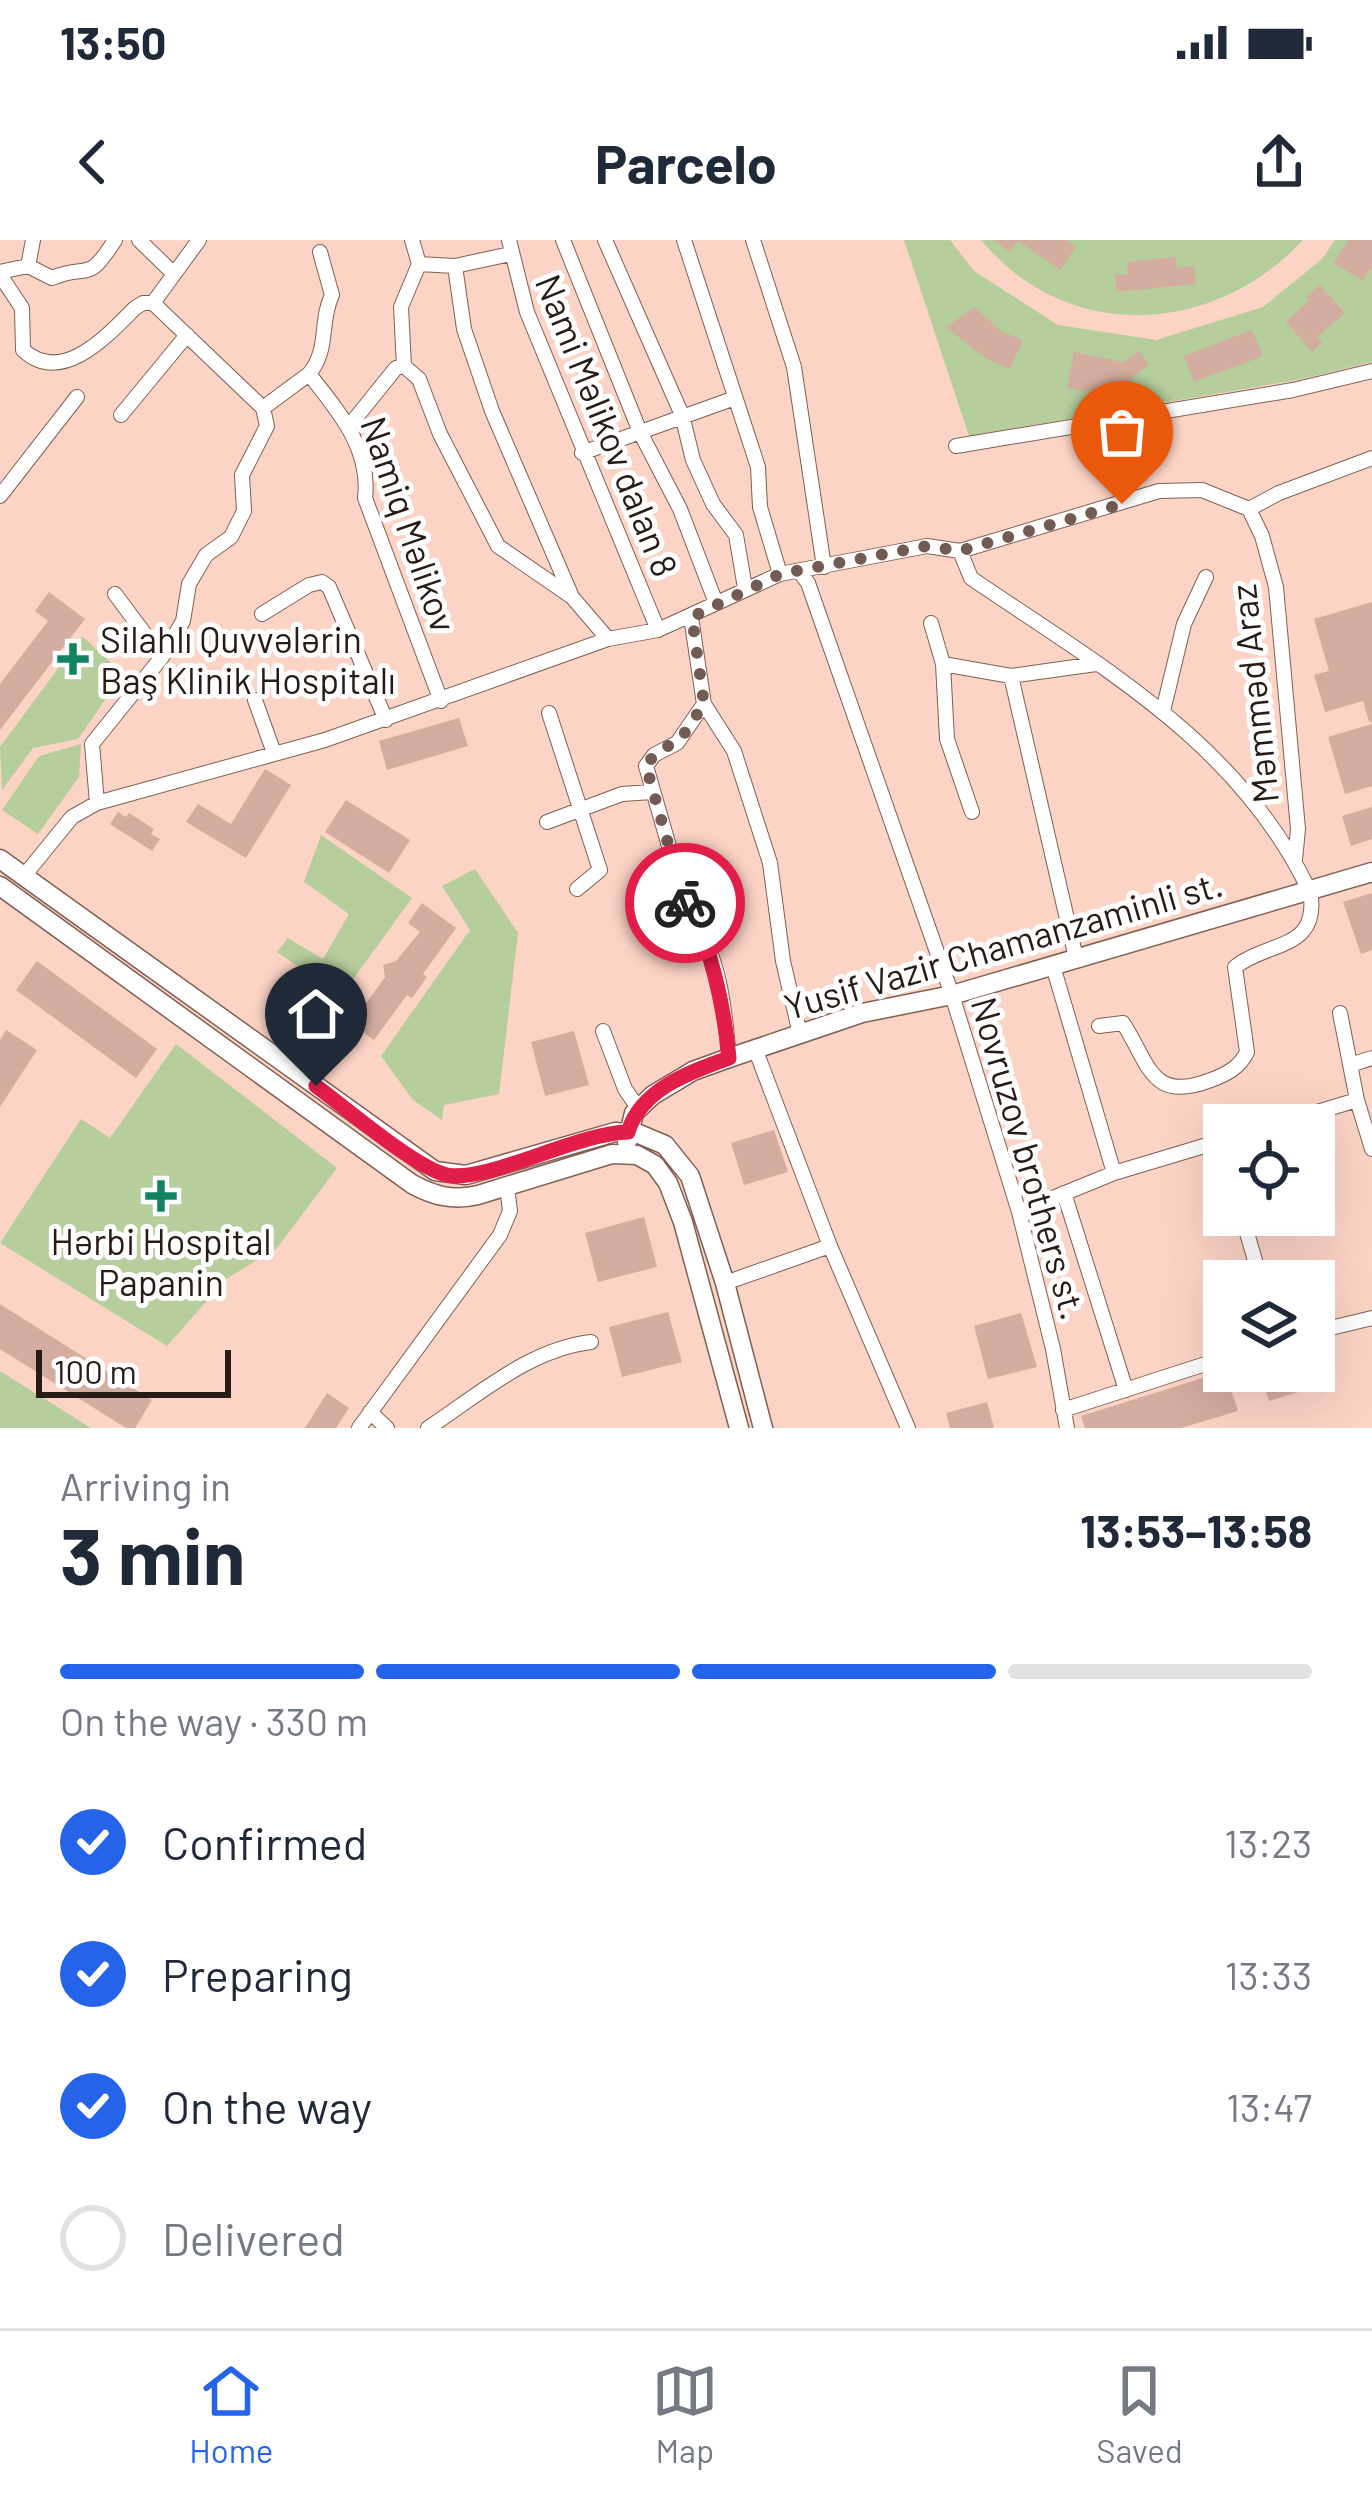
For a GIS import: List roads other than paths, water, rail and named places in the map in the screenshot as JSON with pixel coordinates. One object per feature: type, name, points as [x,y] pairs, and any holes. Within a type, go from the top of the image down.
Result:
[{"type":"main road","points":[[0,859],[422,1163],[448,1175],[466,1175],[599,1135],[628,1132],[664,1145],[690,1176],[764,1428]]},
{"type":"main road","name":"Yusif Vazir Chamanzaminli st.","points":[[638,1108],[693,1071],[862,1013],[952,995],[1372,872]]},
{"type":"main road","points":[[0,886],[362,1147],[436,1195],[464,1198],[599,1157],[627,1153],[648,1160],[668,1183],[683,1222],[739,1428]]},
{"type":"main road","points":[[627,1153],[628,1132],[638,1108]]},
{"type":"main road","points":[[362,1147],[375,1128]]},
{"type":"main road","points":[[723,1368],[746,1362]]},
{"type":"street","points":[[28,266],[33,240]]},
{"type":"street","points":[[97,803],[92,744],[162,657],[183,621],[189,584],[206,555],[231,537],[244,512],[242,476],[267,426],[263,408],[153,303],[135,308],[79,358],[41,362],[23,350],[22,308],[0,274],[28,266],[52,278],[83,274],[100,263],[115,240]]},
{"type":"street","points":[[139,240],[174,274]]},
{"type":"street","points":[[153,303],[199,240]]},
{"type":"street","points":[[412,240],[419,264],[401,307],[404,366],[419,379],[440,434],[498,546],[572,597],[608,639]]},
{"type":"street","points":[[562,240],[716,603]]},
{"type":"street","points":[[605,240],[682,415],[693,460],[713,504],[736,536],[746,588]]},
{"type":"street","points":[[684,240],[758,467],[760,507],[780,574]]},
{"type":"street","points":[[753,240],[794,367],[824,567]]},
{"type":"street","points":[[419,264],[455,266],[510,244]]},
{"type":"street","name":"Nami Məlikov dalan 8","points":[[510,244],[527,312],[658,630]]},
{"type":"street","points":[[263,408],[309,374],[322,356],[324,307],[332,295],[320,252]]},
{"type":"street","points":[[455,266],[464,329],[492,411],[572,597]]},
{"type":"street","points":[[121,415],[187,335]]},
{"type":"street","points":[[350,425],[396,368],[404,366]]},
{"type":"street","points":[[956,446],[1293,390],[1372,371]]},
{"type":"street","name":"Namiq Məlikov","points":[[309,374],[350,425],[368,475],[365,498],[441,701]]},
{"type":"street","points":[[0,496],[76,398]]},
{"type":"street","points":[[582,453],[735,398]]},
{"type":"street","points":[[24,876],[72,817],[97,803],[386,720],[608,639],[658,630],[780,574],[927,546],[960,551],[1159,491],[1202,490],[1249,509],[1372,458]]},
{"type":"street","name":"Məmməd Araz","points":[[1249,509],[1276,587],[1298,829],[1294,860]]},
{"type":"street","points":[[960,551],[971,578],[1163,711],[1232,773],[1310,890],[1313,914],[1306,927],[1274,951],[1235,967],[1247,1052],[1225,1075],[1183,1090],[1171,1089],[1158,1081],[1123,1023],[1099,1026]]},
{"type":"street","name":"Novruzov brothers st.","points":[[799,571],[808,583],[952,995],[1019,1212],[1067,1428]]},
{"type":"street","points":[[1163,711],[1184,624],[1206,577]]},
{"type":"street","points":[[262,614],[309,585],[322,582],[329,586],[386,720]]},
{"type":"street","points":[[115,594],[162,657]]},
{"type":"street","points":[[692,617],[704,704],[734,751],[770,863],[783,961],[800,1034]]},
{"type":"street","points":[[931,623],[943,664],[946,739],[972,812]]},
{"type":"street","points":[[943,664],[1011,676],[1096,664]]},
{"type":"street","points":[[1011,676],[1076,958]]},
{"type":"street","points":[[255,700],[274,753]]},
{"type":"street","points":[[704,704],[676,743],[646,766],[689,916],[700,929],[723,1001],[729,1058]]},
{"type":"street","points":[[549,713],[600,870],[578,889]]},
{"type":"street","points":[[547,822],[622,794],[652,792]]},
{"type":"street","points":[[1053,966],[1114,1173]]},
{"type":"street","points":[[1340,1013],[1372,1149]]},
{"type":"street","points":[[603,1031],[629,1098],[638,1108]]},
{"type":"street","points":[[756,1051],[830,1246],[908,1428]]},
{"type":"street","points":[[1350,1065],[1372,1058]]},
{"type":"street","points":[[1335,1107],[1357,1100]]},
{"type":"street","points":[[1019,1212],[1114,1173],[1203,1146]]},
{"type":"street","points":[[359,1428],[505,1226],[510,1210],[507,1186]]},
{"type":"street","points":[[1064,1193],[1126,1390]]},
{"type":"street","points":[[724,1283],[830,1246]]},
{"type":"street","points":[[1335,1327],[1372,1318]]},
{"type":"street","points":[[428,1428],[535,1358],[565,1345],[591,1342]]},
{"type":"street","points":[[1063,1411],[1203,1365]]},
{"type":"street","points":[[370,1412],[387,1428]]},
{"type":"place","name":"Silahlı Quvvələrin Baş Klinik Hospitalı","points":[[73,659]]},
{"type":"place","name":"Hərbi Hospital Papanin","points":[[161,1196]]}]
